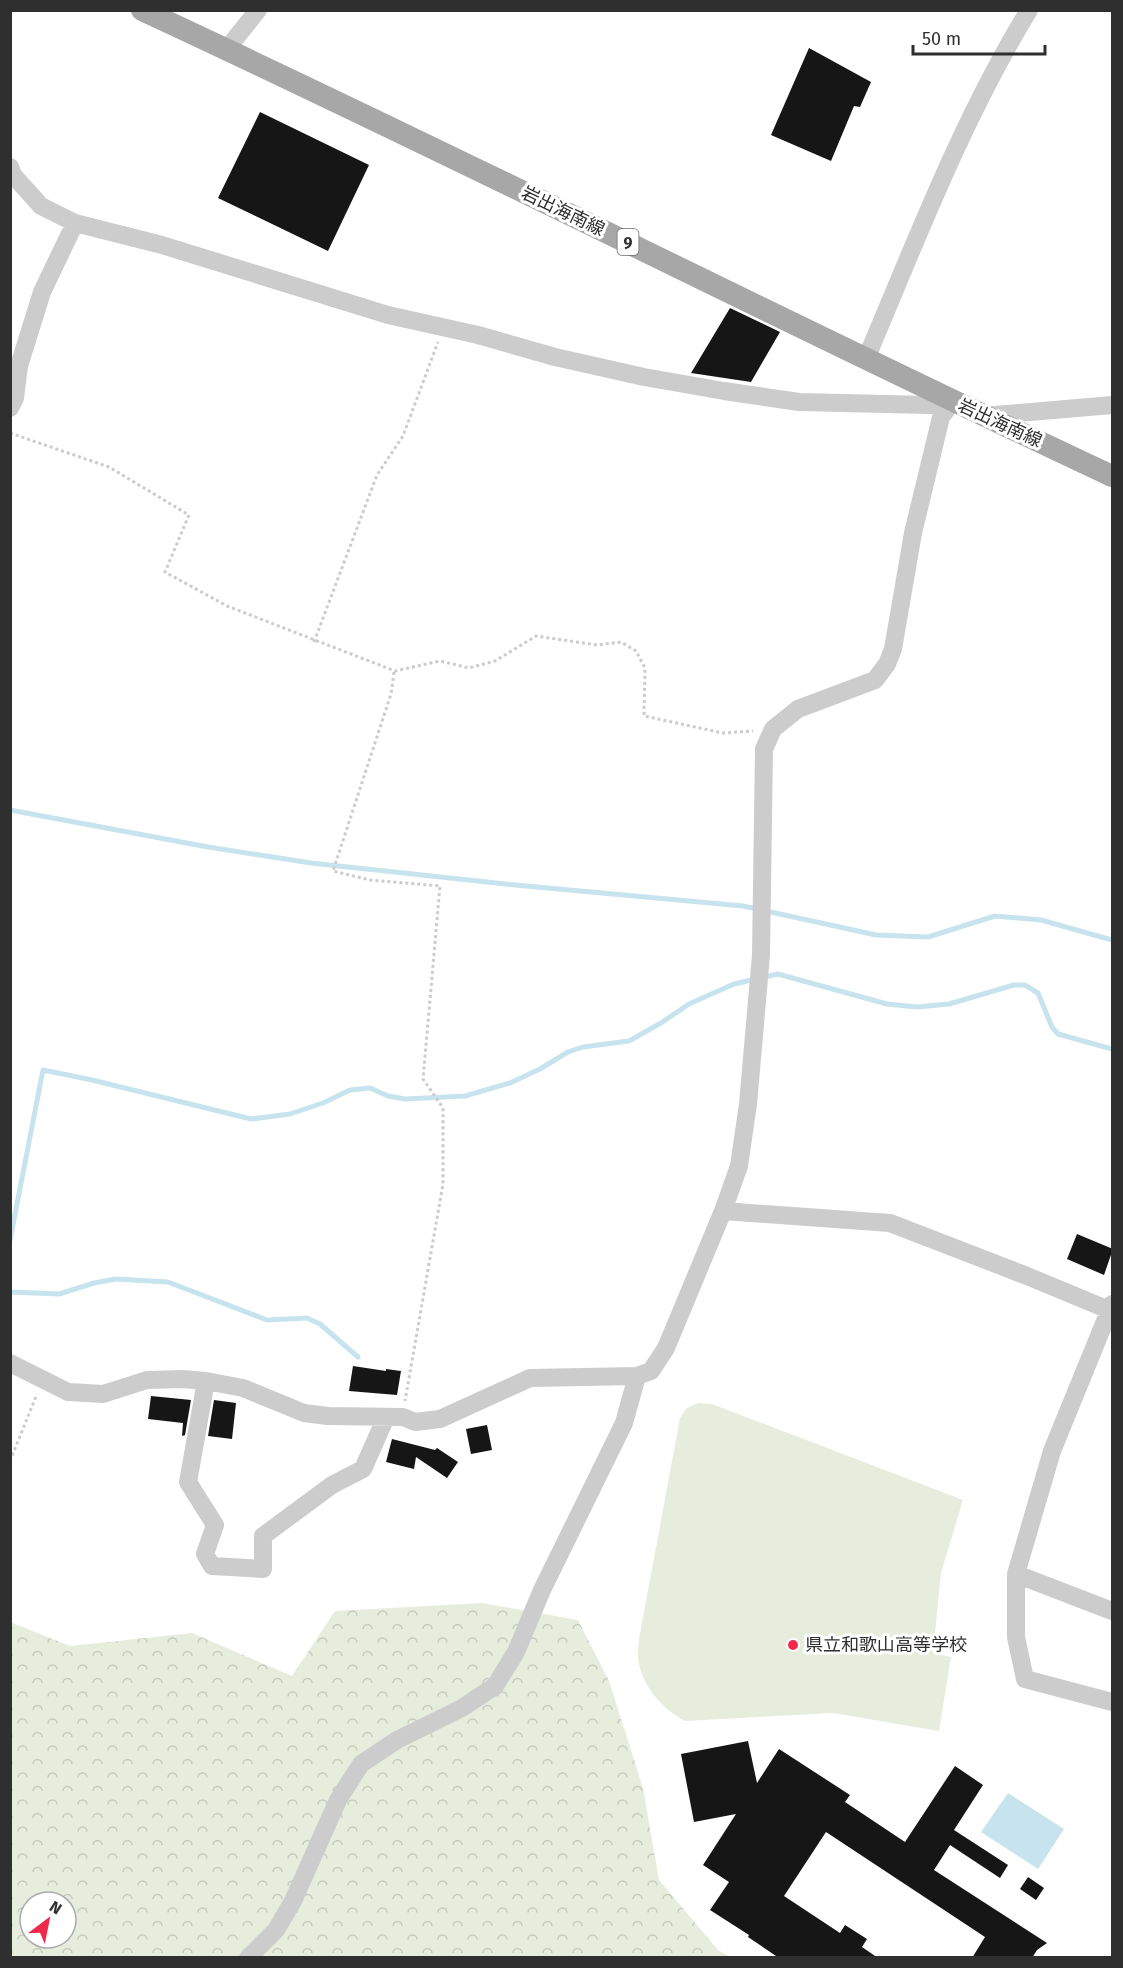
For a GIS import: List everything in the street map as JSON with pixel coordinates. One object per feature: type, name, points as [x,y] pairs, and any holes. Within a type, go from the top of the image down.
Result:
[{"type":"main road","name":"岩出海南線","points":[[142,10],[536,197],[983,416],[1113,476]]},
{"type":"street","points":[[226,50],[258,10]]},
{"type":"street","points":[[866,359],[988,79],[1029,10]]},
{"type":"street","points":[[10,167],[13,175],[41,206],[75,223],[162,245],[388,315],[478,335],[555,357],[644,377],[799,402],[928,405],[953,401]]},
{"type":"street","points":[[10,408],[15,398],[19,366],[42,292],[75,223]]},
{"type":"street","points":[[10,1363],[68,1392],[102,1394],[147,1380],[206,1381],[243,1388],[304,1413],[328,1416],[394,1417],[415,1422],[440,1419],[530,1378],[637,1376],[651,1371],[666,1348],[739,1166],[748,1104],[761,955],[764,749],[773,729],[798,709],[875,680],[887,664],[893,649],[913,533],[941,417],[953,401]]},
{"type":"street","points":[[983,416],[1113,405]]},
{"type":"street","points":[[723,1210],[890,1223],[1111,1307],[1052,1451],[1016,1574],[1016,1637],[1026,1679],[1113,1702]]},
{"type":"street","points":[[248,1958],[276,1930],[293,1900],[338,1800],[361,1764],[397,1740],[462,1708],[495,1686],[516,1652],[542,1590],[624,1423],[637,1376]]},
{"type":"street","points":[[206,1381],[189,1482],[215,1525],[205,1554],[212,1566],[263,1569],[263,1536],[332,1485],[363,1469],[394,1417]]},
{"type":"street","points":[[1016,1574],[1113,1611]]},
{"type":"path","points":[[315,642],[377,475],[403,436],[444,328]]},
{"type":"path","points":[[10,433],[109,468],[189,515],[165,572],[227,606],[315,642],[394,671],[440,661],[469,668],[495,661],[536,636],[597,645],[621,642],[636,651],[645,668],[644,716],[723,733],[773,729]]},
{"type":"path","points":[[394,671],[391,694],[333,871],[370,880],[440,886],[423,1078],[443,1108],[443,1184],[394,1417]]},
{"type":"path","points":[[10,1461],[44,1378]]},
{"type":"green space","points":[[698,1403],[712,1404],[963,1500],[941,1573],[933,1653],[951,1657],[939,1731],[833,1713],[685,1721],[668,1710],[648,1687],[640,1668],[639,1639],[680,1418],[687,1408]]},
{"type":"green space","points":[[482,1603],[578,1620],[609,1681],[643,1788],[659,1880],[718,1950],[730,1957],[11,1957],[10,1622],[70,1646],[192,1633],[292,1676],[335,1611]]},
{"type":"water","points":[[1008,1793],[1064,1829],[1038,1869],[981,1832]]},
{"type":"building","points":[[809,48],[871,82],[860,107],[854,106],[831,161],[771,135]]},
{"type":"building","points":[[260,112],[369,165],[328,251],[218,198]]},
{"type":"building","points":[[730,308],[780,332],[751,382],[691,373]]},
{"type":"building","points":[[1077,1234],[1113,1249],[1104,1275],[1067,1259]]},
{"type":"building","points":[[353,1366],[401,1371],[397,1395],[349,1391]]},
{"type":"building","points":[[151,1396],[191,1400],[185,1435],[182,1436],[183,1423],[148,1419]]},
{"type":"building","points":[[214,1400],[236,1403],[232,1439],[208,1436]]},
{"type":"building","points":[[487,1425],[492,1450],[471,1454],[466,1429]]},
{"type":"building","points":[[392,1439],[435,1450],[437,1448],[458,1462],[447,1478],[416,1457],[414,1469],[386,1462]]},
{"type":"building","points":[[748,1741],[757,1783],[779,1749],[850,1795],[845,1802],[905,1842],[955,1766],[983,1785],[954,1830],[1008,1865],[1000,1878],[950,1845],[934,1870],[1047,1943],[1037,1950],[1032,1958],[972,1958],[985,1937],[826,1832],[784,1896],[840,1933],[845,1925],[867,1939],[862,1947],[878,1958],[779,1958],[710,1910],[729,1882],[703,1865],[736,1814],[694,1822],[681,1754]]},
{"type":"building","points":[[1028,1877],[1044,1888],[1036,1900],[1020,1889]]},
{"type":"waterway","points":[[10,810],[208,847],[311,863],[757,909]]},
{"type":"waterway","points":[[766,911],[876,935],[928,937],[995,916],[1041,920],[1112,940]]},
{"type":"waterway","points":[[10,1240],[43,1070],[251,1119],[290,1114],[323,1103],[350,1090],[370,1088],[388,1096],[405,1099],[465,1096],[510,1083],[568,1052],[583,1047],[629,1041],[689,1004],[734,984],[778,974],[887,1004],[917,1007],[949,1004],[1014,985],[1025,985],[1038,993],[1052,1027],[1058,1034],[1112,1049]]},
{"type":"waterway","points":[[10,1292],[59,1294],[116,1279],[168,1282],[267,1320],[307,1318],[320,1324],[358,1357]]},
{"type":"place","name":"県立和歌山高等学校","points":[[793,1645]]}]
